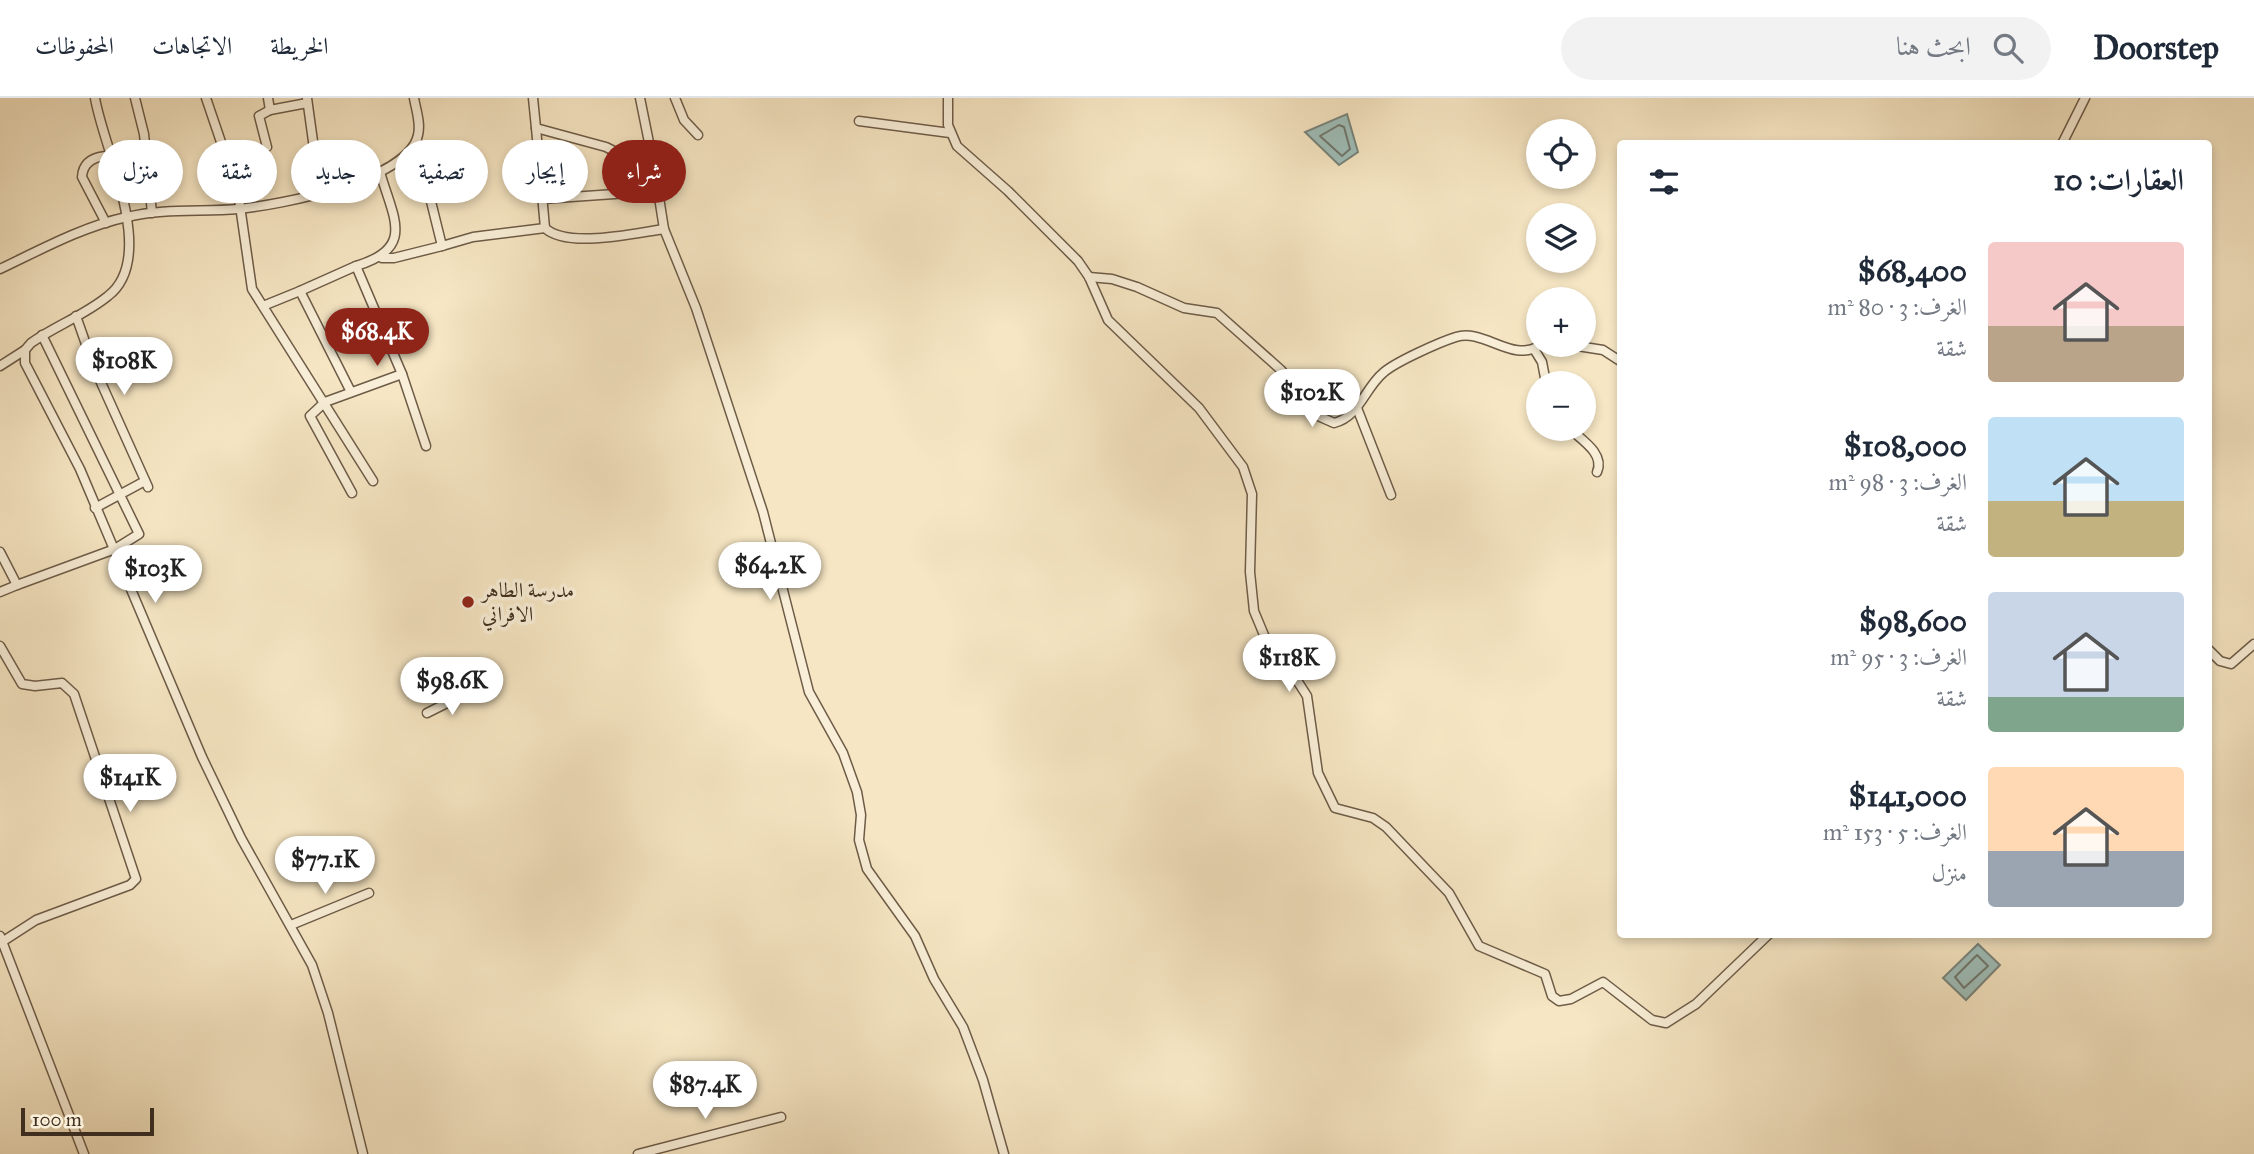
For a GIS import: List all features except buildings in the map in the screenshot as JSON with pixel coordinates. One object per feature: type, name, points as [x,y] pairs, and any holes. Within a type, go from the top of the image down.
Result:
[{"type":"street","points":[[95,98],[107,140]]},
{"type":"street","points":[[135,98],[144,140]]},
{"type":"street","points":[[205,98],[242,208],[252,289],[373,481]]},
{"type":"street","points":[[268,98],[270,110]]},
{"type":"street","points":[[381,171],[407,154],[418,136],[414,98]]},
{"type":"street","points":[[533,98],[537,140]]},
{"type":"street","points":[[640,98],[649,140]]},
{"type":"street","points":[[675,98],[684,120],[698,135]]},
{"type":"street","points":[[948,98],[950,133],[962,151],[1009,191],[1071,253],[1089,277],[1108,320],[1199,408],[1243,467],[1252,494],[1250,572],[1254,611],[1274,659],[1298,682],[1307,696],[1318,773],[1335,808],[1373,818],[1387,827],[1449,893],[1475,942],[1487,952],[1545,974],[1552,996],[1559,1001],[1571,999],[1603,982],[1652,1020],[1667,1023],[1696,1004],[1765,938]]},
{"type":"street","points":[[2064,140],[2078,117],[2084,98]]},
{"type":"street","points":[[265,140],[259,116],[270,110],[307,100],[313,140]]},
{"type":"street","points":[[859,121],[950,133]]},
{"type":"street","points":[[536,128],[560,132],[602,146]]},
{"type":"street","points":[[98,158],[93,159],[83,170],[82,177],[106,223]]},
{"type":"street","points":[[381,176],[397,236],[382,258]]},
{"type":"street","points":[[0,269],[106,223],[127,217],[242,208],[291,198]]},
{"type":"street","points":[[0,366],[42,335],[109,296],[121,281],[128,251],[127,217],[123,203]]},
{"type":"street","points":[[151,203],[152,213]]},
{"type":"street","points":[[431,203],[442,246]]},
{"type":"street","points":[[542,203],[545,228],[553,235],[581,237],[664,229]]},
{"type":"street","points":[[660,203],[664,229],[696,308],[763,512],[793,639],[812,701],[843,753],[857,792],[861,815],[859,840],[867,869],[915,936],[930,971],[963,1027],[983,1080],[1004,1154]]},
{"type":"street","points":[[263,306],[356,266],[382,258],[394,258],[473,237],[545,228]]},
{"type":"street","points":[[356,266],[402,374],[426,446]]},
{"type":"street","points":[[1089,277],[1112,279],[1184,308],[1217,313],[1281,370],[1322,419],[1340,421],[1357,408],[1388,369],[1458,336],[1472,336],[1526,350]]},
{"type":"street","points":[[300,291],[352,392]]},
{"type":"street","points":[[76,316],[94,367],[146,484],[119,493],[95,508]]},
{"type":"street","points":[[0,592],[115,549],[139,534],[42,335]]},
{"type":"street","points":[[1596,349],[1617,359]]},
{"type":"street","points":[[24,350],[27,371],[80,469],[202,757],[241,838],[312,965],[328,1013],[363,1154]]},
{"type":"street","points":[[352,493],[310,416],[325,402],[402,374]]},
{"type":"street","points":[[1357,408],[1391,495]]},
{"type":"street","points":[[1582,441],[1598,457],[1600,465],[1597,472]]},
{"type":"street","points":[[0,552],[17,584]]},
{"type":"street","points":[[2212,653],[2220,660],[2231,664],[2254,644]]},
{"type":"street","points":[[0,646],[22,684],[34,686],[62,683],[74,694],[136,879],[131,885],[36,920],[1,939],[84,1154]]},
{"type":"street","points":[[427,713],[466,694]]},
{"type":"street","points":[[291,925],[369,893]]},
{"type":"street","points":[[638,1154],[781,1117]]},
{"type":"water","points":[[1347,114],[1358,152],[1339,165],[1305,132]]},
{"type":"water","points":[[1978,944],[2000,965],[1966,1000],[1943,978]]},
{"type":"place","name":"مدرسة الطاهر الافراني","points":[[468,602]]}]
